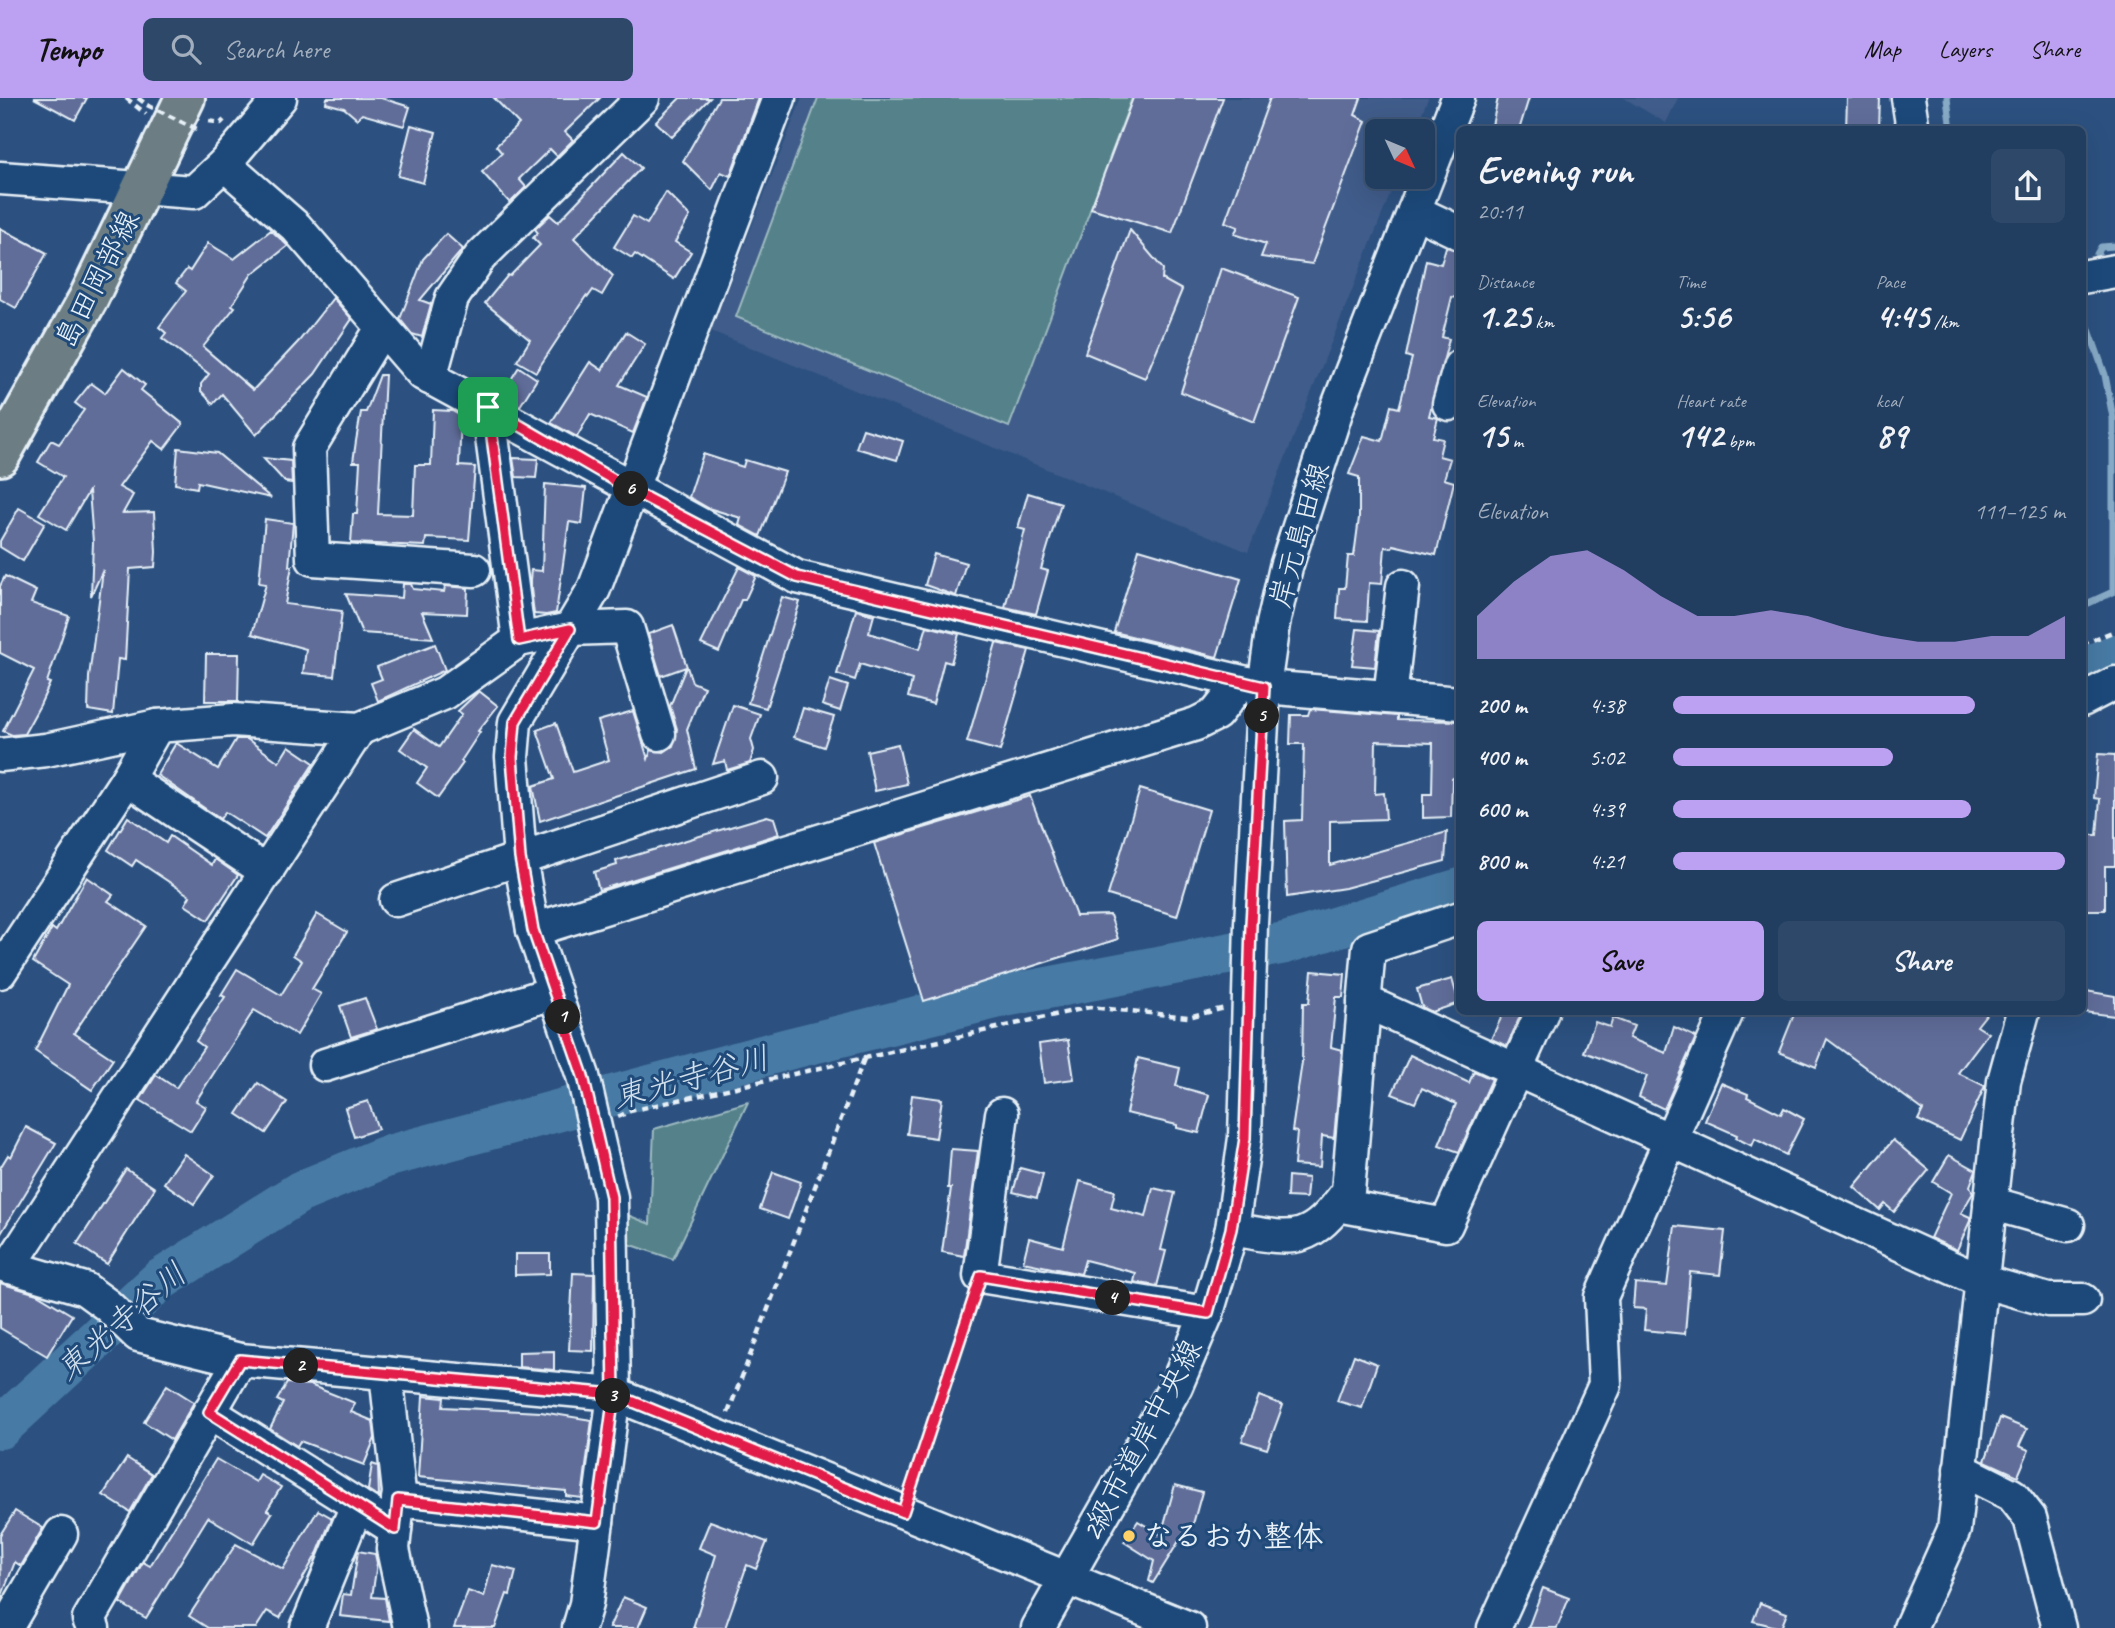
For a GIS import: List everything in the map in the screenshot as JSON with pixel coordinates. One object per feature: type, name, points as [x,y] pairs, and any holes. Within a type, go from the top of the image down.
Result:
[{"type":"main road","name":"島田岡部線","points":[[0,456],[58,355],[144,187],[193,115]]},
{"type":"street","points":[[0,178],[194,192],[225,164],[280,98]]},
{"type":"street","points":[[430,378],[452,298],[480,257],[643,98]]},
{"type":"street","points":[[579,1628],[586,1604],[614,1394],[611,1197],[583,1076],[533,930],[520,858],[512,757],[515,722],[594,589],[779,98]]},
{"type":"street","name":"岸元島田線","points":[[1250,999],[1253,685],[1286,567],[1338,406],[1458,98]]},
{"type":"street","points":[[1908,98],[1912,126]]},
{"type":"street","points":[[225,164],[296,227],[423,374],[488,407],[633,491],[797,577],[1253,685],[1456,703]]},
{"type":"street","points":[[1414,211],[1456,231]]},
{"type":"street","points":[[2086,276],[2115,271]]},
{"type":"street","points":[[382,328],[309,448],[313,559],[474,570]]},
{"type":"street","points":[[1449,404],[1456,380]]},
{"type":"street","points":[[488,407],[519,640]]},
{"type":"street","points":[[1390,697],[1403,586]]},
{"type":"street","points":[[0,755],[46,750],[157,726],[233,720],[359,729],[445,693],[519,640],[570,629],[627,627],[659,734]]},
{"type":"street","points":[[2086,697],[2115,683]]},
{"type":"street","points":[[533,930],[1196,724],[1216,714],[1253,685]]},
{"type":"street","points":[[0,972],[127,779],[157,726]]},
{"type":"street","points":[[359,729],[267,872],[4,1265],[85,1289],[107,1305],[138,1335],[240,1360],[614,1394],[1189,1628]]},
{"type":"street","points":[[396,900],[762,778]]},
{"type":"street","points":[[127,779],[267,872]]},
{"type":"street","points":[[1231,1229],[1286,1239],[1310,1233],[1331,1216],[1348,1191],[1369,948],[1456,919]]},
{"type":"street","points":[[325,1065],[555,992]]},
{"type":"street","name":"2級市道岸中央線","points":[[1038,1628],[1176,1386],[1208,1313],[1231,1229],[1245,1138],[1250,999]]},
{"type":"street","points":[[1364,1001],[1981,1281],[2048,1300],[2083,1300]]},
{"type":"street","points":[[1338,1205],[1446,1224],[1541,1015]]},
{"type":"street","points":[[1494,1628],[1605,1385],[1601,1297],[1726,1015]]},
{"type":"street","points":[[1910,1628],[1954,1530],[2004,1081],[2022,1015]]},
{"type":"street","points":[[1002,1114],[981,1276],[1208,1313]]},
{"type":"street","points":[[1990,1203],[2068,1225]]},
{"type":"street","points":[[93,1628],[89,1619],[240,1360]]},
{"type":"street","points":[[386,1373],[397,1515],[393,1549],[410,1628]]},
{"type":"street","points":[[209,1412],[357,1505],[397,1515],[597,1522]]},
{"type":"street","points":[[1960,1469],[2012,1496],[2029,1518],[2059,1628]]},
{"type":"street","points":[[307,1628],[357,1505]]},
{"type":"street","points":[[6,1628],[61,1534]]},
{"type":"path","points":[[126,98],[149,116]]},
{"type":"path","points":[[138,98],[193,115]]},
{"type":"path","points":[[2086,642],[2115,631]]},
{"type":"path","points":[[596,1128],[630,1111],[1090,1007],[1188,1017],[1250,999]]},
{"type":"path","points":[[719,1437],[865,1058]]},
{"type":"path","points":[[903,1512],[981,1276]]},
{"type":"shaded area","points":[[802,98],[1428,98],[1420,119],[1365,119],[1365,189],[1392,189],[1248,552],[711,331]]},
{"type":"shaded area","points":[[1624,98],[1678,98],[1666,123]]},
{"type":"green space","points":[[818,98],[1132,98],[1009,427],[736,317]]},
{"type":"green space","points":[[748,1102],[673,1259],[623,1242],[625,1214],[650,1224],[654,1129]]},
{"type":"building","points":[[34,98],[87,98],[75,120]]},
{"type":"building","points":[[327,98],[381,98],[410,107],[404,126],[362,114],[357,119],[344,108],[326,103]]},
{"type":"building","points":[[494,98],[600,98],[565,132],[573,140],[557,156],[550,149],[519,179],[526,187],[510,203],[482,172],[502,153],[496,146],[519,124]]},
{"type":"building","points":[[680,98],[710,98],[672,137],[656,122]]},
{"type":"building","points":[[719,98],[759,98],[730,176],[721,172],[712,190],[683,161]]},
{"type":"building","points":[[1133,98],[1223,98],[1172,233],[1091,208]]},
{"type":"building","points":[[1270,98],[1361,98],[1355,115],[1365,120],[1365,124],[1312,264],[1261,257],[1266,244],[1234,234],[1238,227],[1225,222]]},
{"type":"building","points":[[1498,98],[1529,98],[1520,126],[1492,126]]},
{"type":"building","points":[[1847,98],[1880,98],[1879,126],[1846,126]]},
{"type":"building","points":[[411,125],[436,132],[423,183],[398,176]]},
{"type":"building","points":[[624,152],[641,168],[574,238],[613,276],[602,295],[593,290],[586,296],[536,372],[517,361],[530,340],[485,303],[508,275],[540,245],[533,238],[538,233],[535,229],[550,215],[558,222]]},
{"type":"building","points":[[666,192],[690,216],[675,242],[691,252],[674,279],[635,254],[632,258],[614,247],[633,216],[647,224]]},
{"type":"building","points":[[0,228],[47,253],[16,308],[0,299]]},
{"type":"building","points":[[271,230],[288,246],[252,274],[232,305],[235,307],[203,347],[253,390],[299,341],[333,298],[352,319],[315,374],[256,435],[222,394],[213,404],[201,391],[201,384],[209,374],[162,338],[166,333],[159,327],[186,291],[176,283],[187,269],[190,271],[208,243],[234,259]]},
{"type":"building","points":[[1130,230],[1163,269],[1162,279],[1182,290],[1145,378],[1085,353]]},
{"type":"building","points":[[446,234],[463,249],[420,300],[431,304],[422,337],[412,334],[400,319],[423,259]]},
{"type":"building","points":[[1446,247],[1456,250],[1456,298],[1452,297],[1442,337],[1449,339],[1429,416],[1438,418],[1433,437],[1443,439],[1439,456],[1450,459],[1444,479],[1454,482],[1436,555],[1393,545],[1392,548],[1385,547],[1382,584],[1369,583],[1367,621],[1337,619],[1339,588],[1345,588],[1348,556],[1354,556],[1359,518],[1359,477],[1349,474],[1364,436],[1382,441],[1391,406],[1399,408],[1412,358],[1406,356],[1426,260],[1441,264]]},
{"type":"building","points":[[1221,268],[1299,297],[1254,422],[1181,392]]},
{"type":"building","points":[[626,332],[645,344],[619,385],[647,397],[633,433],[590,414],[577,437],[551,423],[590,362],[602,370]]},
{"type":"building","points":[[519,367],[537,379],[520,406],[501,395]]},
{"type":"building","points":[[124,368],[145,385],[141,390],[183,424],[164,449],[153,441],[119,487],[133,495],[123,513],[154,512],[156,552],[155,567],[130,569],[125,660],[118,659],[113,714],[88,710],[89,677],[103,570],[91,596],[93,542],[89,491],[66,530],[39,514],[63,477],[38,462],[51,440],[59,444],[84,410],[75,403],[91,383],[105,393]]},
{"type":"building","points":[[380,375],[385,375],[378,514],[413,515],[415,465],[431,465],[433,410],[452,411],[461,416],[459,466],[475,467],[469,540],[426,538],[425,546],[351,543],[353,514],[357,514],[360,462],[353,462],[361,412],[366,412]]},
{"type":"building","points":[[863,429],[903,441],[897,460],[856,448]]},
{"type":"building","points":[[178,448],[217,453],[271,498],[198,482],[197,488],[175,484]]},
{"type":"building","points":[[703,454],[743,467],[745,460],[785,472],[760,536],[739,525],[741,518],[708,508],[689,497]]},
{"type":"building","points":[[263,458],[291,461],[292,483],[285,482]]},
{"type":"building","points":[[513,458],[538,459],[536,478],[516,477]]},
{"type":"building","points":[[545,484],[586,488],[582,524],[569,522],[556,613],[546,615],[534,614],[530,580],[531,570],[542,571]]},
{"type":"building","points":[[1028,493],[1061,503],[1041,569],[1048,571],[1036,614],[1005,607],[1025,530],[1018,528]]},
{"type":"building","points":[[19,508],[45,523],[23,561],[0,547],[0,541]]},
{"type":"building","points":[[265,519],[293,523],[289,566],[292,566],[285,604],[342,611],[334,676],[303,673],[306,649],[252,634],[266,584],[259,583]]},
{"type":"building","points":[[1139,549],[1241,579],[1217,657],[1114,632]]},
{"type":"building","points":[[934,554],[966,563],[956,596],[925,585]]},
{"type":"building","points":[[739,567],[756,576],[745,600],[741,600],[719,652],[701,644]]},
{"type":"building","points":[[5,576],[36,591],[31,603],[69,616],[47,682],[50,683],[40,705],[24,734],[12,735],[3,731],[34,670],[0,653],[0,586]]},
{"type":"building","points":[[403,584],[411,584],[413,589],[444,592],[445,586],[468,588],[467,614],[422,612],[433,638],[362,633],[346,594],[402,598]]},
{"type":"building","points":[[782,597],[800,602],[766,708],[748,703]]},
{"type":"building","points":[[856,610],[874,615],[869,633],[920,649],[927,626],[959,634],[951,663],[944,661],[933,704],[908,697],[912,680],[860,664],[855,680],[837,674]]},
{"type":"building","points":[[673,625],[692,682],[704,687],[687,729],[696,769],[540,821],[533,786],[554,779],[537,730],[556,723],[573,772],[609,760],[598,721],[633,711],[648,759],[651,750],[664,752],[673,746],[677,729],[670,706],[686,667],[661,676],[648,634]]},
{"type":"building","points":[[1357,629],[1379,631],[1375,667],[1352,665]]},
{"type":"building","points":[[996,643],[1029,650],[1000,751],[967,742]]},
{"type":"building","points":[[435,644],[445,670],[378,701],[371,683],[382,679],[377,667]]},
{"type":"building","points":[[206,654],[239,654],[238,701],[205,701]]},
{"type":"building","points":[[830,680],[848,686],[840,711],[822,705]]},
{"type":"building","points":[[479,691],[498,706],[478,731],[480,732],[461,761],[463,763],[438,798],[417,783],[427,768],[400,749],[414,729],[439,747],[462,714],[458,711]]},
{"type":"building","points":[[733,705],[760,714],[751,739],[754,750],[750,763],[727,770],[725,761],[713,764]]},
{"type":"building","points":[[803,708],[834,717],[824,747],[794,737]]},
{"type":"building","points":[[1310,709],[1397,716],[1397,720],[1456,721],[1456,778],[1452,778],[1451,817],[1423,818],[1423,794],[1432,794],[1433,743],[1376,741],[1375,794],[1384,793],[1386,819],[1330,821],[1330,865],[1447,832],[1445,861],[1345,888],[1287,897],[1285,821],[1302,820],[1304,744],[1290,744],[1291,715],[1308,715]]},
{"type":"building","points":[[236,739],[247,739],[279,762],[289,746],[314,763],[265,838],[225,812],[220,819],[157,775],[176,743],[218,769]]},
{"type":"building","points":[[898,744],[907,784],[875,791],[867,751]]},
{"type":"building","points":[[2098,754],[2115,755],[2115,866],[2105,866],[2105,910],[2086,910],[2086,835],[2097,835],[2100,799],[2094,798]]},
{"type":"building","points":[[1140,789],[1209,810],[1177,916],[1108,895]]},
{"type":"building","points":[[1030,796],[1076,916],[1110,915],[1118,939],[924,1001],[874,843]]},
{"type":"building","points":[[767,816],[774,818],[779,834],[599,890],[594,872],[617,865],[616,861]]},
{"type":"building","points":[[128,817],[166,843],[170,836],[212,865],[215,859],[238,875],[208,920],[185,905],[190,896],[136,860],[132,866],[108,850]]},
{"type":"building","points":[[87,877],[113,895],[108,901],[146,926],[74,1033],[113,1059],[92,1090],[35,1051],[68,985],[33,962],[52,928],[56,931]]},
{"type":"building","points":[[317,914],[347,932],[312,989],[321,994],[297,1035],[254,1010],[196,1101],[206,1107],[191,1131],[140,1100],[156,1075],[176,1088],[204,1047],[196,1041],[225,997],[221,995],[237,969],[281,995],[302,961],[293,955]]},
{"type":"building","points":[[1312,971],[1345,974],[1343,997],[1336,997],[1331,1047],[1342,1050],[1334,1138],[1322,1136],[1320,1167],[1294,1165],[1297,1132],[1292,1131],[1302,1062],[1303,1003],[1309,1003]]},
{"type":"building","points":[[1452,979],[1456,1004],[1432,1012],[1422,1007],[1417,989]]},
{"type":"building","points":[[2086,991],[2115,996],[2115,1016],[2086,1012]]},
{"type":"building","points":[[365,998],[377,1029],[351,1037],[340,1006]]},
{"type":"building","points":[[1503,1015],[1521,1015],[1507,1046],[1491,1039]]},
{"type":"building","points":[[1794,1015],[1986,1015],[1977,1026],[1988,1033],[1958,1073],[1985,1086],[1960,1140],[1918,1120],[1923,1110],[1827,1039],[1816,1067],[1779,1052]]},
{"type":"building","points":[[1613,1018],[1634,1026],[1629,1038],[1666,1053],[1674,1027],[1696,1037],[1664,1109],[1639,1097],[1647,1076],[1584,1052],[1595,1022],[1610,1027]]},
{"type":"building","points":[[1068,1040],[1074,1079],[1044,1083],[1039,1044]]},
{"type":"building","points":[[1410,1055],[1469,1083],[1474,1071],[1492,1079],[1459,1152],[1439,1145],[1456,1104],[1422,1088],[1415,1103],[1392,1094]]},
{"type":"building","points":[[1138,1058],[1180,1068],[1176,1086],[1209,1095],[1199,1133],[1126,1113]]},
{"type":"building","points":[[258,1083],[287,1102],[266,1133],[237,1114]]},
{"type":"building","points":[[1721,1083],[1748,1094],[1747,1097],[1781,1114],[1784,1108],[1804,1119],[1786,1155],[1755,1139],[1752,1146],[1736,1138],[1737,1135],[1705,1121]]},
{"type":"building","points":[[912,1095],[942,1099],[936,1138],[907,1134]]},
{"type":"building","points":[[368,1101],[378,1129],[354,1137],[345,1108]]},
{"type":"building","points":[[26,1127],[56,1143],[0,1235],[0,1168],[8,1155],[11,1157]]},
{"type":"building","points":[[1893,1140],[1929,1170],[1894,1212],[1885,1204],[1880,1210],[1854,1187]]},
{"type":"building","points":[[951,1149],[978,1151],[964,1256],[942,1252],[951,1188],[948,1188]]},
{"type":"building","points":[[184,1154],[214,1175],[194,1204],[164,1183]]},
{"type":"building","points":[[1949,1155],[1976,1170],[1970,1186],[1973,1193],[1961,1213],[1970,1217],[1970,1221],[1957,1250],[1930,1238],[1951,1193],[1933,1182]]},
{"type":"building","points":[[1020,1168],[1043,1174],[1037,1198],[1013,1192]]},
{"type":"building","points":[[126,1169],[155,1188],[107,1264],[77,1244]]},
{"type":"building","points":[[773,1172],[801,1182],[788,1219],[760,1209]]},
{"type":"building","points":[[1288,1176],[1308,1178],[1306,1198],[1287,1197]]},
{"type":"building","points":[[1080,1181],[1115,1191],[1111,1208],[1146,1217],[1153,1188],[1175,1193],[1161,1250],[1166,1251],[1157,1286],[1134,1282],[1136,1273],[1085,1260],[1081,1274],[1023,1262],[1029,1238],[1063,1247]]},
{"type":"building","points":[[1675,1226],[1725,1231],[1720,1275],[1690,1272],[1685,1334],[1644,1330],[1646,1309],[1633,1308],[1635,1283],[1667,1286]]},
{"type":"building","points":[[515,1254],[550,1254],[550,1274],[515,1275]]},
{"type":"building","points":[[573,1273],[594,1274],[593,1351],[569,1350]]},
{"type":"building","points":[[0,1283],[37,1294],[72,1315],[47,1356],[0,1328]]},
{"type":"building","points":[[554,1351],[554,1370],[519,1367],[519,1352]]},
{"type":"building","points":[[1354,1355],[1377,1364],[1362,1408],[1337,1401]]},
{"type":"building","points":[[287,1383],[310,1385],[355,1403],[351,1412],[373,1421],[375,1438],[364,1465],[300,1441],[297,1446],[270,1429],[283,1403],[277,1400]]},
{"type":"building","points":[[167,1385],[194,1402],[172,1440],[144,1422]]},
{"type":"building","points":[[423,1396],[444,1398],[443,1407],[541,1412],[592,1420],[582,1498],[566,1496],[566,1491],[418,1477]]},
{"type":"building","points":[[1259,1396],[1283,1405],[1267,1449],[1242,1441]]},
{"type":"building","points":[[2000,1418],[2027,1429],[2019,1446],[2029,1450],[2018,1476],[1985,1461]]},
{"type":"building","points":[[127,1458],[152,1474],[130,1512],[103,1495]]},
{"type":"building","points":[[216,1459],[256,1482],[260,1475],[281,1487],[267,1510],[272,1513],[253,1544],[208,1517],[146,1618],[120,1603],[143,1562],[150,1566]]},
{"type":"building","points":[[372,1464],[378,1466],[379,1497],[368,1490]]},
{"type":"building","points":[[1175,1485],[1202,1492],[1190,1535],[1184,1533],[1153,1583],[1149,1581],[1154,1561],[1124,1542],[1138,1521],[1161,1535]]},
{"type":"building","points":[[318,1510],[332,1518],[318,1552],[280,1618],[267,1611],[256,1628],[208,1628],[189,1616],[236,1544],[283,1569]]},
{"type":"building","points":[[15,1511],[43,1528],[21,1566],[15,1562],[1,1598],[0,1535]]},
{"type":"building","points":[[710,1521],[767,1542],[756,1569],[747,1565],[725,1628],[693,1628],[716,1555],[699,1548]]},
{"type":"building","points":[[358,1551],[375,1554],[377,1563],[372,1597],[385,1598],[389,1621],[340,1616],[343,1594],[351,1595]]},
{"type":"building","points":[[492,1565],[516,1571],[510,1595],[507,1594],[495,1628],[454,1628],[468,1591],[484,1597]]},
{"type":"building","points":[[1543,1588],[1569,1598],[1557,1628],[1528,1628]]},
{"type":"building","points":[[623,1597],[647,1607],[638,1628],[609,1628]]},
{"type":"building","points":[[1760,1603],[1787,1613],[1781,1628],[1753,1621]]},
{"type":"waterway","points":[[1947,98],[1950,126]]},
{"type":"waterway","points":[[2097,254],[2101,247],[2115,246]]},
{"type":"waterway","points":[[2086,321],[2105,375],[2113,418],[2113,592],[2086,604]]},
{"type":"waterway","name":"東光寺谷川","points":[[2086,668],[2115,655]]},
{"type":"waterway","name":"東光寺谷川","points":[[0,1428],[160,1280],[300,1192],[385,1157],[788,1049],[999,997],[1285,943],[1456,890]]},
{"type":"place","name":"なるおか整体","points":[[1129,1536]]},
{"type":"route","points":[[488,407],[519,640],[570,629],[515,722],[512,757],[520,858],[533,930],[583,1076],[611,1197],[614,1394],[240,1360],[209,1412],[395,1529],[398,1500],[597,1522],[614,1394],[903,1512],[981,1276],[1208,1313],[1231,1229],[1245,1138],[1251,924],[1264,687],[797,577],[633,491],[488,407]]}]
